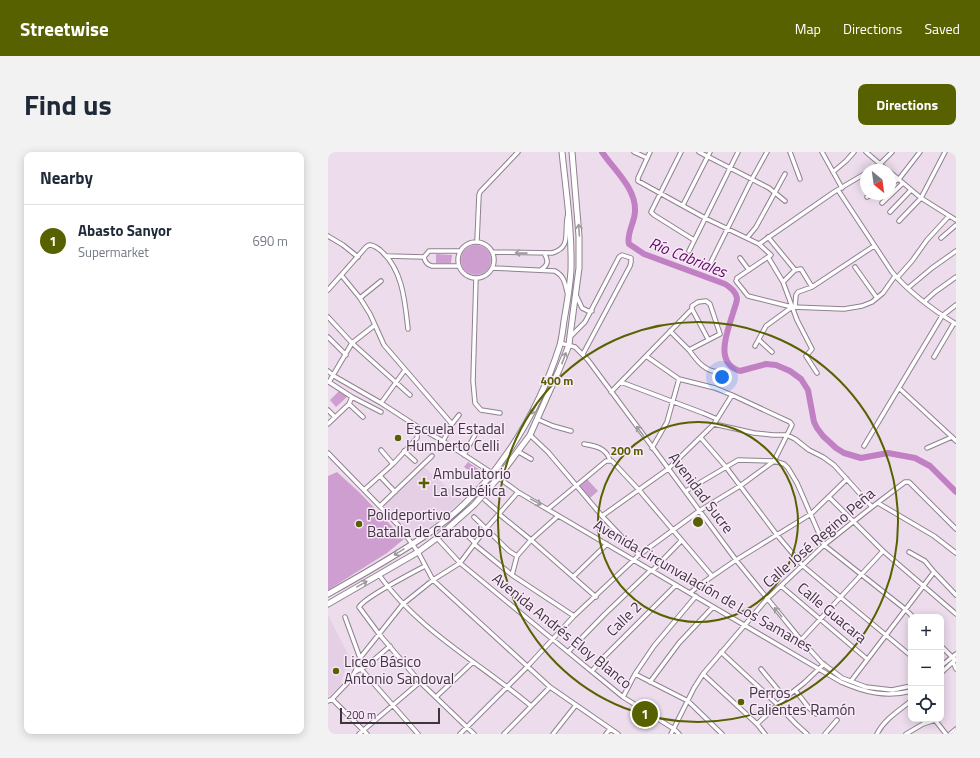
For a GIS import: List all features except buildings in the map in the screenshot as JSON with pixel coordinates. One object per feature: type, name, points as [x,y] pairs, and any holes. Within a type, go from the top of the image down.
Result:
[{"type":"main road","points":[[328,594],[429,533],[447,518],[468,500],[492,473],[522,431],[537,402],[560,343],[568,297],[571,237],[562,152]]},
{"type":"main road","points":[[328,604],[418,552],[437,538],[474,505],[519,452],[530,435],[560,370],[569,345],[579,268],[580,236],[572,152]]},
{"type":"street","points":[[477,241],[480,192],[518,152]]},
{"type":"street","points":[[634,152],[646,158]]},
{"type":"street","points":[[650,152],[646,158],[638,180],[705,218],[759,244],[769,256],[783,282],[794,307],[797,320],[812,349],[806,356],[817,373]]},
{"type":"street","points":[[681,152],[651,213],[694,240]]},
{"type":"street","points":[[699,152],[752,179],[774,192],[785,201]]},
{"type":"street","points":[[683,205],[710,152]]},
{"type":"street","points":[[689,251],[738,152]]},
{"type":"street","points":[[710,264],[767,152]]},
{"type":"street","points":[[790,152],[800,179]]},
{"type":"street","points":[[822,152],[840,189],[874,246],[896,277],[924,302],[955,324],[934,357]]},
{"type":"street","points":[[833,172],[854,152]]},
{"type":"street","points":[[866,152],[880,164],[892,152]]},
{"type":"street","points":[[896,181],[899,179],[920,152]]},
{"type":"street","points":[[899,221],[921,198],[946,152]]},
{"type":"street","points":[[747,238],[756,227],[785,174]]},
{"type":"street","points":[[759,244],[860,177]]},
{"type":"street","points":[[896,177],[921,198],[956,220]]},
{"type":"street","points":[[882,203],[903,183]]},
{"type":"street","points":[[890,212],[911,190]]},
{"type":"street","points":[[493,252],[552,253],[559,251],[566,241],[566,220],[569,211]]},
{"type":"street","points":[[778,250],[736,280],[748,296],[794,307],[844,309],[862,306],[872,302],[883,293],[896,277],[912,262],[927,240],[949,216]]},
{"type":"street","points":[[941,238],[956,225]]},
{"type":"street","points":[[328,236],[343,245],[358,257]]},
{"type":"street","points":[[768,237],[795,270]]},
{"type":"street","points":[[477,241],[488,245],[493,252],[494,261],[492,268],[484,276],[476,278],[466,276],[458,266],[457,260],[460,251],[465,244],[477,241]]},
{"type":"street","points":[[328,290],[369,245],[373,245],[387,256],[397,273],[405,301],[408,329]]},
{"type":"street","points":[[756,346],[766,326],[794,307],[797,293],[812,287],[874,246]]},
{"type":"street","points":[[424,258],[429,251],[460,251]]},
{"type":"street","points":[[908,288],[956,251]]},
{"type":"street","points":[[541,270],[547,264],[548,260],[544,253]]},
{"type":"street","points":[[570,336],[585,322],[592,311],[619,257],[622,255],[631,258],[630,266],[583,354]]},
{"type":"street","points":[[387,256],[424,258]]},
{"type":"street","points":[[424,258],[425,261],[432,266],[458,266]]},
{"type":"street","points":[[740,258],[749,270]]},
{"type":"street","points":[[855,267],[877,298]]},
{"type":"street","points":[[492,268],[555,271],[563,278],[568,297]]},
{"type":"street","points":[[783,282],[795,270],[801,269],[812,287]]},
{"type":"street","points":[[342,276],[360,298],[370,314],[384,345],[452,424]]},
{"type":"street","points":[[924,302],[956,277]]},
{"type":"street","points":[[476,278],[473,381],[475,403],[481,410],[500,413]]},
{"type":"street","points":[[360,298],[381,281]]},
{"type":"street","points":[[576,295],[582,308],[592,311]]},
{"type":"street","points":[[611,392],[692,309],[692,306],[698,302],[706,301],[710,304],[720,334],[689,350]]},
{"type":"street","points":[[864,446],[942,316],[956,305]]},
{"type":"street","points":[[692,309],[708,339]]},
{"type":"street","points":[[328,317],[352,343],[410,395]]},
{"type":"street","points":[[375,325],[352,343],[334,376],[329,382],[352,397],[381,412]]},
{"type":"street","points":[[670,331],[702,365],[711,370],[720,372]]},
{"type":"street","points":[[328,337],[346,355]]},
{"type":"street","points":[[759,340],[772,352]]},
{"type":"street","name":"Avenidad Sucre","points":[[560,343],[575,347],[583,354],[736,560],[801,640],[823,664],[842,678],[866,687],[881,690],[901,689],[908,687]]},
{"type":"street","points":[[460,734],[527,667],[574,616],[596,597],[639,555],[699,511],[740,486],[774,461],[792,425],[790,422],[715,388],[679,379],[646,356]]},
{"type":"street","name":"Avenida Circunvalación de Los Samanes","points":[[328,370],[334,376],[443,441],[518,492],[841,682],[866,692],[889,695],[908,692]]},
{"type":"street","points":[[381,403],[404,370]]},
{"type":"street","points":[[652,448],[664,428],[679,379]]},
{"type":"street","points":[[621,382],[717,419]]},
{"type":"street","points":[[899,388],[956,441]]},
{"type":"street","points":[[602,516],[668,469],[714,424],[732,395]]},
{"type":"street","points":[[328,424],[349,404],[352,397]]},
{"type":"street","points":[[349,404],[363,417]]},
{"type":"street","points":[[328,410],[335,417]]},
{"type":"street","points":[[443,441],[452,424],[459,415]]},
{"type":"street","points":[[537,419],[553,426],[571,431]]},
{"type":"street","points":[[714,424],[773,436],[787,435],[834,465],[872,507]]},
{"type":"street","points":[[364,490],[393,464],[416,438],[418,427]]},
{"type":"street","points":[[464,455],[476,433]]},
{"type":"street","points":[[530,435],[548,452],[602,516],[639,555]]},
{"type":"street","points":[[927,448],[952,437]]},
{"type":"street","points":[[701,438],[726,467],[777,535],[803,566],[908,653]]},
{"type":"street","points":[[584,444],[604,450],[610,460],[639,490],[712,576]]},
{"type":"street","points":[[381,450],[393,464]]},
{"type":"street","points":[[404,451],[415,461]]},
{"type":"street","points":[[519,452],[530,460]]},
{"type":"street","points":[[328,453],[399,526],[418,552],[433,580],[550,687],[618,734]]},
{"type":"street","points":[[380,506],[432,456]]},
{"type":"street","points":[[548,509],[606,461],[610,460]]},
{"type":"street","points":[[686,491],[738,460],[774,461],[784,464],[797,483],[824,545],[910,614]]},
{"type":"street","points":[[380,476],[395,492]]},
{"type":"street","points":[[690,593],[736,560],[811,514],[847,479]]},
{"type":"street","name":"Calle José Regino Peña","points":[[671,734],[694,688],[703,674],[767,599],[824,545],[905,482],[909,482],[956,529]]},
{"type":"street","points":[[366,734],[330,700],[350,680],[355,672],[360,658],[403,604],[433,580],[460,563],[486,529],[518,492]]},
{"type":"street","points":[[829,497],[884,551],[955,613]]},
{"type":"street","points":[[485,500],[596,597]]},
{"type":"street","points":[[878,502],[934,536],[956,553]]},
{"type":"street","points":[[512,575],[517,556],[531,540],[558,516]]},
{"type":"street","points":[[474,517],[517,556]]},
{"type":"street","points":[[463,531],[475,544],[512,575],[574,616]]},
{"type":"street","name":"Avenida Andrés Eloy Blanco","points":[[437,538],[460,563],[552,640],[623,697],[674,729],[679,734]]},
{"type":"street","points":[[568,652],[681,541]]},
{"type":"street","points":[[573,577],[607,544]]},
{"type":"street","points":[[801,640],[884,551]]},
{"type":"street","points":[[909,552],[923,560],[956,595]]},
{"type":"street","points":[[425,566],[388,586],[364,602],[360,607],[379,634],[420,682],[474,734]]},
{"type":"street","points":[[851,681],[934,572]]},
{"type":"street","points":[[379,575],[403,604],[432,632],[508,686],[531,706]]},
{"type":"street","name":"Calle 2","points":[[592,671],[603,658],[676,585]]},
{"type":"street","name":"Calle Guacara","points":[[781,586],[867,659]]},
{"type":"street","points":[[623,697],[635,674],[654,646],[696,596]]},
{"type":"street","points":[[650,682],[679,643],[714,607]]},
{"type":"street","points":[[345,617],[360,658]]},
{"type":"street","points":[[355,672],[361,670],[390,646]]},
{"type":"street","points":[[944,649],[954,660],[956,669]]},
{"type":"street","points":[[721,652],[778,704],[807,734]]},
{"type":"street","points":[[944,670],[954,660],[956,654]]},
{"type":"street","points":[[944,665],[954,660]]},
{"type":"street","points":[[436,698],[473,662]]},
{"type":"street","points":[[757,724],[823,664]]},
{"type":"street","points":[[761,669],[785,698]]},
{"type":"street","points":[[361,670],[418,734]]},
{"type":"street","points":[[635,674],[688,701],[722,734]]},
{"type":"street","points":[[703,674],[757,724],[765,734]]},
{"type":"street","points":[[359,734],[420,682]]},
{"type":"street","points":[[504,734],[550,687]]},
{"type":"street","points":[[795,690],[809,708],[816,714]]},
{"type":"street","points":[[877,734],[881,726],[893,714],[908,703]]},
{"type":"street","points":[[553,734],[576,706]]},
{"type":"street","points":[[825,734],[837,720]]},
{"type":"street","points":[[906,734],[923,724],[935,720],[946,734]]},
{"type":"street","points":[[606,734],[610,729]]},
{"type":"street","points":[[950,734],[956,729]]},
{"type":"shaded area","points":[[476,245],[487,249],[491,260],[487,271],[476,275],[465,271],[461,260],[465,249]]},
{"type":"shaded area","points":[[436,254],[452,255],[451,263],[436,263]]},
{"type":"shaded area","points":[[341,389],[347,397],[336,407],[330,400]]},
{"type":"shaded area","points":[[468,462],[481,471],[477,477],[464,467]]},
{"type":"shaded area","name":"Ambulatorio La Isabélica","points":[[423,466],[462,500],[437,522],[422,532],[414,533],[409,531],[383,504]]},
{"type":"shaded area","name":"Polideportivo Batalla de Carabobo","points":[[337,472],[359,492],[404,539],[387,553],[328,590],[328,476]]},
{"type":"shaded area","points":[[587,479],[598,491],[590,498],[579,486]]},
{"type":"shaded area","name":"Liceo Básico Antonio Sandoval","points":[[328,615],[349,656],[340,686],[328,697]]},
{"type":"waterway","name":"Río Cabriales","points":[[602,152],[628,187],[632,195],[635,215],[628,240],[629,244],[644,254],[725,284],[731,288],[735,294],[737,302],[724,346],[727,361],[732,367],[740,371],[766,364],[776,365],[790,371],[801,379],[808,390],[814,422],[817,428],[836,448],[844,453],[861,458],[888,453],[915,458],[930,466],[956,492]]},
{"type":"place","name":"Escuela Estadal Humberto Celli","points":[[398,438]]},
{"type":"place","name":"Ambulatorio La Isabélica","points":[[424,483]]},
{"type":"place","name":"Polideportivo Batalla de Carabobo","points":[[359,524]]},
{"type":"place","name":"Liceo Básico Antonio Sandoval","points":[[336,671]]},
{"type":"place","name":"Perros Calientes Ramón","points":[[741,702]]},
{"type":"place","name":"Abasto Sanyor","points":[[645,714]]}]
